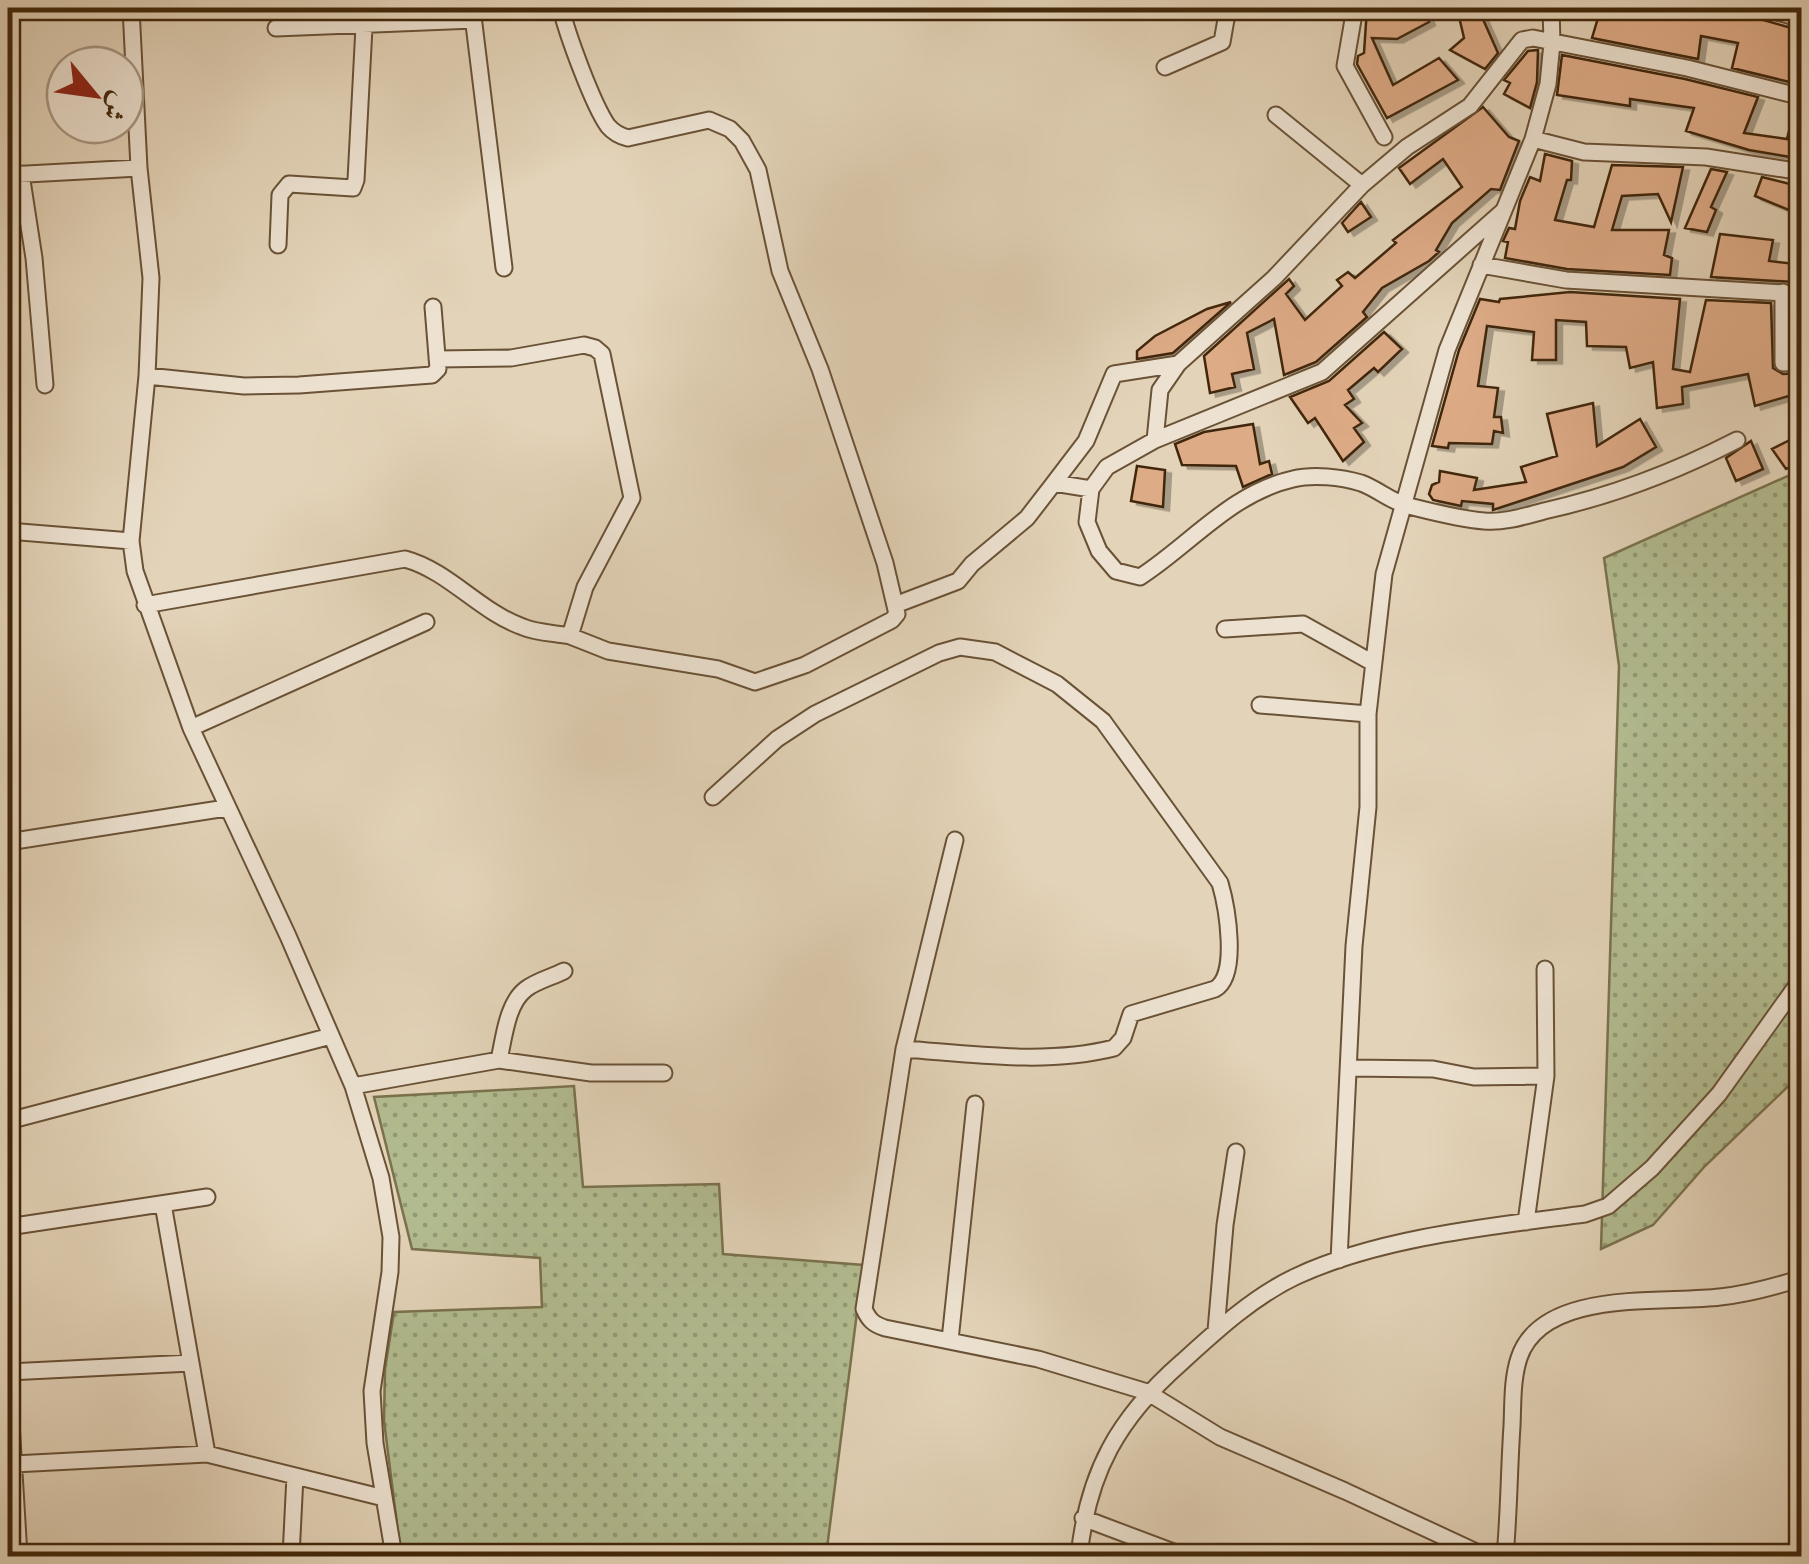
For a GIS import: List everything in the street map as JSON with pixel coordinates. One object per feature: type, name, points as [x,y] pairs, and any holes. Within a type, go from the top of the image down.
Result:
[{"type":"street","points":[[131,8],[138,168],[150,278],[147,376],[132,542],[134,571],[191,728],[353,1086],[381,1178],[392,1237],[372,1391],[374,1442],[394,1556]]},
{"type":"street","points":[[144,605],[405,559],[444,577],[485,607],[522,627],[570,636],[608,651],[718,669],[755,682],[805,665],[896,616],[885,563],[820,369],[780,271],[758,170],[742,141],[730,129],[709,120],[628,138],[615,132],[607,124],[566,31],[561,8]]},
{"type":"street","points":[[1165,67],[1222,42],[1228,8]]},
{"type":"street","points":[[1355,8],[1345,66],[1384,137]]},
{"type":"street","points":[[1339,1260],[1354,946],[1368,807],[1368,714],[1384,574],[1447,350],[1533,140],[1548,84],[1551,8]]},
{"type":"street","points":[[1763,8],[1802,19]]},
{"type":"street","points":[[276,28],[365,15],[473,14],[504,268]]},
{"type":"street","points":[[278,245],[280,195],[288,184],[354,188],[365,15]]},
{"type":"street","points":[[1155,440],[1160,390],[1178,364],[1274,278],[1362,185],[1406,147],[1470,106],[1522,40],[1533,38],[1687,68],[1802,97]]},
{"type":"street","points":[[1276,115],[1362,185]]},
{"type":"street","points":[[1533,140],[1584,152],[1706,157],[1802,172]]},
{"type":"street","points":[[44,385],[34,258],[14,175],[138,168]]},
{"type":"street","points":[[1506,208],[1322,372],[1155,440],[1107,467],[1091,489],[1087,522],[1098,551],[1116,571],[1140,577],[1164,562],[1220,514],[1264,486],[1298,477],[1362,484],[1403,505],[1484,521],[1506,520],[1567,506],[1680,470],[1737,440]]},
{"type":"street","points":[[1481,265],[1566,280],[1802,294]]},
{"type":"street","points":[[1784,292],[1783,363],[1802,362]]},
{"type":"street","points":[[147,376],[244,386],[432,375],[438,370],[432,307]]},
{"type":"street","points":[[436,359],[511,358],[584,345],[602,354],[632,498],[585,587],[570,636]]},
{"type":"street","points":[[894,605],[958,581],[972,564],[1027,518],[1086,442],[1114,374],[1178,364]]},
{"type":"street","points":[[1054,483],[1091,489]]},
{"type":"street","points":[[8,531],[132,542]]},
{"type":"street","points":[[191,728],[426,622]]},
{"type":"street","points":[[1225,629],[1303,624],[1373,663]]},
{"type":"street","points":[[714,798],[777,738],[815,714],[939,653],[977,647],[996,652],[1057,684],[1103,722],[1220,883],[1229,966],[1224,982],[1214,989],[1131,1014],[1123,1038],[1114,1048],[1054,1055],[904,1049]]},
{"type":"street","points":[[1260,705],[1368,714]]},
{"type":"street","points":[[8,842],[226,808]]},
{"type":"street","points":[[955,840],[904,1049],[864,1309],[873,1324],[1038,1359],[1147,1392],[1220,1437],[1485,1556]]},
{"type":"street","points":[[1526,1222],[1546,1076],[1545,969]]},
{"type":"street","points":[[499,1060],[518,998],[526,989],[564,972]]},
{"type":"street","points":[[1079,1556],[1083,1518],[1104,1457],[1122,1424],[1147,1392],[1216,1331],[1296,1276],[1339,1260],[1442,1235],[1585,1214],[1608,1206],[1652,1168],[1719,1094],[1802,978]]},
{"type":"street","points":[[12,1120],[331,1036]]},
{"type":"street","points":[[353,1086],[499,1060],[591,1073],[664,1073]]},
{"type":"street","points":[[1350,1068],[1433,1069],[1474,1077],[1546,1076]]},
{"type":"street","points":[[950,1340],[975,1104]]},
{"type":"street","points":[[1216,1331],[1236,1152]]},
{"type":"street","points":[[8,1228],[207,1196]]},
{"type":"street","points":[[163,1204],[207,1454]]},
{"type":"street","points":[[1505,1556],[1513,1388],[1519,1356],[1534,1332],[1570,1312],[1616,1301],[1719,1298],[1760,1292],[1802,1278]]},
{"type":"street","points":[[19,1556],[8,1372],[191,1364]]},
{"type":"street","points":[[14,1464],[207,1454],[384,1498]]},
{"type":"street","points":[[292,1556],[295,1476]]},
{"type":"street","points":[[1083,1518],[1184,1556]]},
{"type":"green space","points":[[1801,470],[1801,1074],[1705,1166],[1653,1225],[1601,1249],[1619,666],[1604,558]]},
{"type":"green space","points":[[574,1086],[583,1187],[719,1184],[723,1254],[863,1265],[826,1556],[401,1556],[384,1421],[385,1369],[394,1312],[542,1307],[540,1258],[412,1249],[374,1097]]},
{"type":"building","points":[[1367,8],[1424,8],[1429,22],[1397,39],[1372,38],[1393,85],[1439,58],[1458,80],[1387,118],[1357,64],[1358,56],[1364,53]]},
{"type":"building","points":[[1457,8],[1478,8],[1498,53],[1485,69],[1450,50],[1464,38]]},
{"type":"building","points":[[1601,8],[1701,8],[1725,15],[1728,10],[1802,31],[1802,85],[1732,68],[1738,43],[1701,36],[1698,59],[1592,38]]},
{"type":"building","points":[[1538,50],[1537,82],[1530,108],[1504,94],[1510,83],[1504,80],[1528,51]]},
{"type":"building","points":[[1562,55],[1758,97],[1744,133],[1787,139],[1795,107],[1802,108],[1802,159],[1749,150],[1686,131],[1694,108],[1630,99],[1630,106],[1557,95]]},
{"type":"building","points":[[1483,107],[1509,137],[1519,141],[1500,190],[1491,189],[1452,223],[1436,250],[1439,252],[1429,261],[1382,288],[1363,312],[1367,317],[1316,362],[1284,375],[1274,319],[1247,333],[1254,369],[1232,374],[1235,387],[1210,393],[1204,356],[1289,279],[1294,286],[1286,294],[1305,320],[1342,286],[1337,280],[1348,272],[1355,278],[1396,243],[1393,240],[1462,187],[1443,159],[1410,184],[1399,168]]},
{"type":"building","points":[[1545,154],[1572,161],[1571,180],[1567,180],[1555,220],[1594,227],[1612,165],[1683,167],[1671,222],[1658,194],[1622,196],[1612,230],[1669,230],[1664,255],[1672,258],[1670,275],[1567,269],[1505,258],[1508,242],[1503,241],[1509,228],[1515,229],[1530,177],[1540,181]]},
{"type":"building","points":[[1711,169],[1727,172],[1711,207],[1716,210],[1707,232],[1685,228]]},
{"type":"building","points":[[1762,177],[1802,187],[1802,202],[1796,213],[1755,196]]},
{"type":"building","points":[[1361,202],[1371,217],[1348,232],[1342,223]]},
{"type":"building","points":[[1720,234],[1773,240],[1769,261],[1796,264],[1794,282],[1711,277]]},
{"type":"building","points":[[1570,292],[1680,299],[1673,369],[1690,372],[1706,300],[1771,303],[1773,368],[1783,374],[1802,373],[1802,392],[1755,406],[1748,374],[1682,387],[1683,404],[1657,408],[1653,362],[1630,368],[1626,347],[1587,346],[1586,322],[1556,320],[1556,360],[1532,360],[1534,332],[1487,326],[1478,386],[1498,388],[1494,417],[1501,417],[1503,433],[1494,431],[1492,444],[1432,446],[1459,350],[1480,299],[1499,302]]},
{"type":"building","points":[[1231,302],[1173,353],[1137,359],[1137,351],[1155,336],[1207,309]]},
{"type":"building","points":[[1384,332],[1402,349],[1378,372],[1374,368],[1348,390],[1354,399],[1345,405],[1362,423],[1354,428],[1364,442],[1343,461],[1315,418],[1308,423],[1290,397],[1329,381]]},
{"type":"building","points":[[1593,403],[1597,446],[1640,419],[1656,447],[1623,467],[1493,510],[1493,504],[1462,501],[1461,506],[1433,500],[1429,494],[1432,485],[1439,482],[1440,471],[1477,478],[1474,490],[1526,482],[1521,467],[1557,456],[1547,414]]},
{"type":"building","points":[[1253,424],[1260,464],[1269,461],[1272,474],[1243,487],[1236,466],[1182,465],[1175,444],[1204,432]]},
{"type":"building","points":[[1802,434],[1802,461],[1786,469],[1772,449]]},
{"type":"building","points":[[1751,441],[1763,469],[1736,481],[1726,458]]},
{"type":"building","points":[[1137,466],[1165,470],[1163,507],[1131,501]]}]
